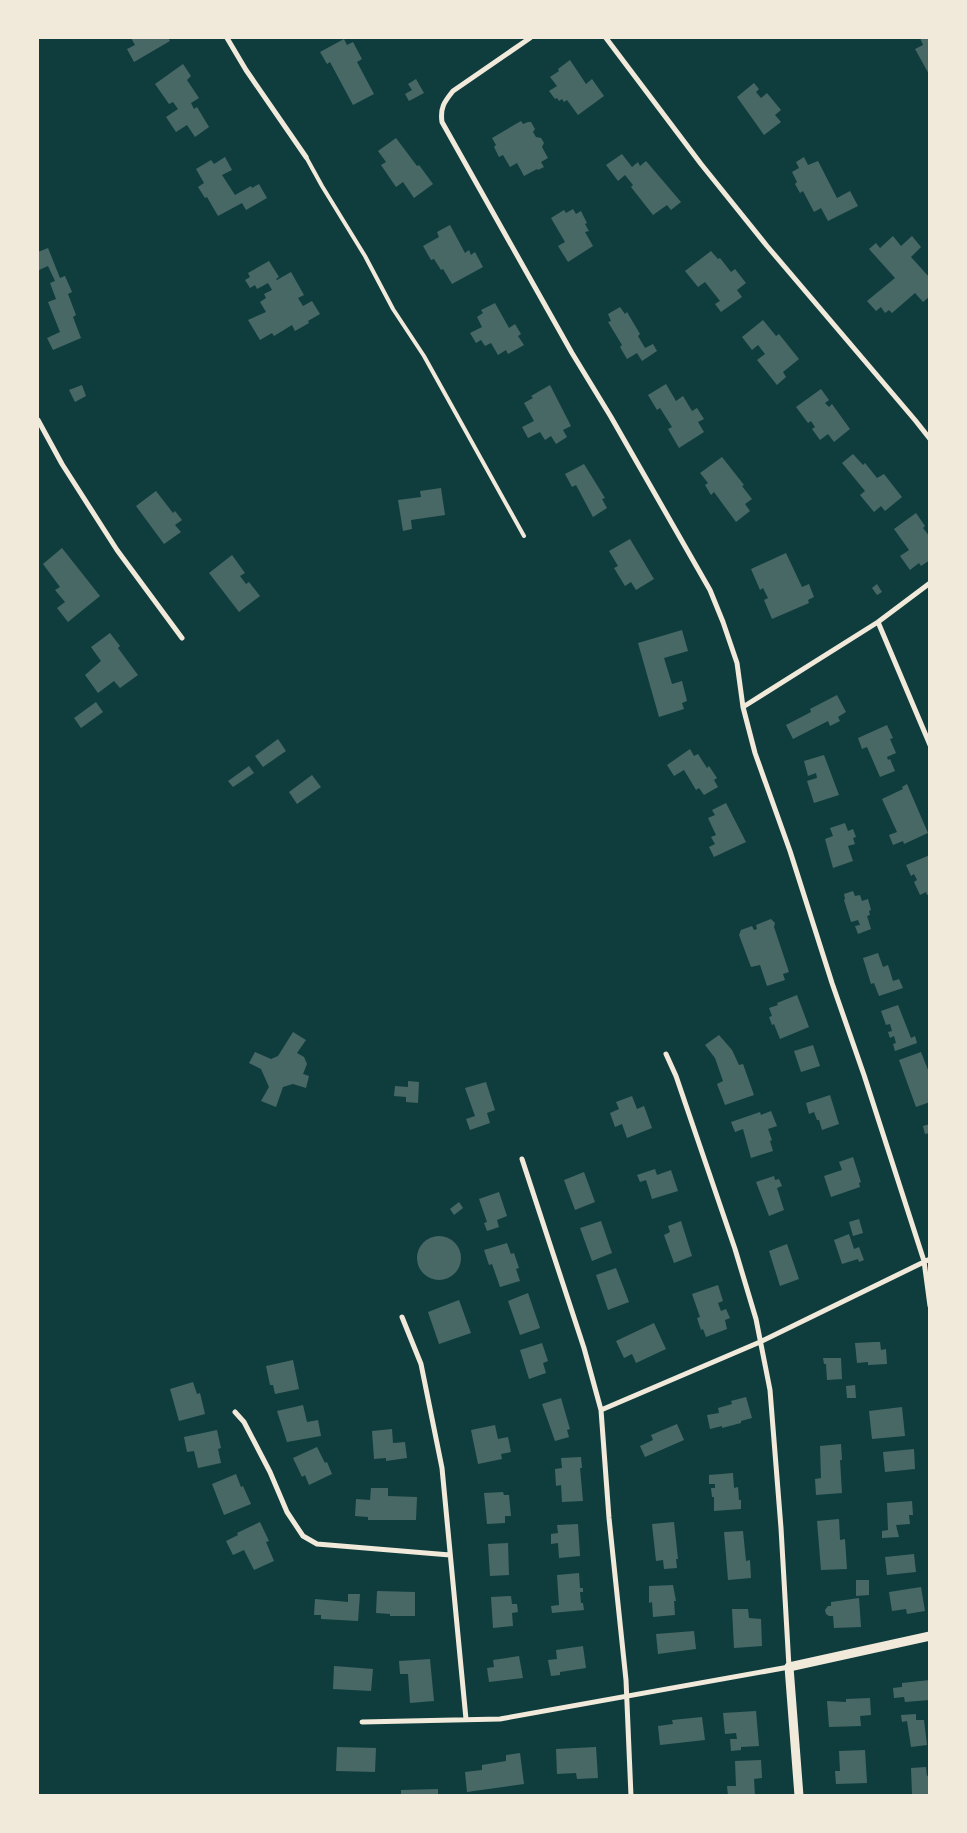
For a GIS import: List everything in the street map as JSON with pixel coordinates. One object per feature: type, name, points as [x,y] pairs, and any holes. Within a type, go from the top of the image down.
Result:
[{"type":"street","points":[[227,38],[246,70],[306,157]]},
{"type":"street","points":[[530,38],[453,91],[444,102],[441,112],[442,122],[572,353],[710,590],[723,622],[736,663],[743,707],[755,753],[790,851],[832,983],[927,1260],[930,1306]]},
{"type":"street","points":[[606,38],[701,164],[755,231],[930,439]]},
{"type":"street","points":[[38,420],[62,464],[117,550],[182,638]]},
{"type":"street","points":[[743,707],[878,622],[930,583]]},
{"type":"street","points":[[878,622],[930,745]]},
{"type":"street","points":[[666,1054],[676,1076],[736,1248],[756,1319],[770,1400],[781,1528],[799,1796]]},
{"type":"street","points":[[522,1159],[584,1348],[601,1410],[609,1518],[626,1680],[632,1796]]},
{"type":"street","points":[[601,1410],[760,1342],[927,1260]]},
{"type":"street","points":[[402,1317],[421,1364],[442,1468],[466,1719]]},
{"type":"street","points":[[236,1412],[244,1422],[270,1472],[287,1512],[303,1536],[318,1544],[450,1555]]},
{"type":"street","points":[[362,1722],[500,1719],[789,1667],[930,1636]]},
{"type":"lane","points":[[306,157],[365,256],[393,309],[424,356],[524,536]]},
{"type":"building","points":[[131,38],[168,38],[170,41],[134,62],[127,49],[135,45]]},
{"type":"building","points":[[920,38],[930,38],[930,76],[915,49],[923,45]]},
{"type":"building","points":[[344,39],[347,45],[353,42],[362,59],[357,62],[374,94],[353,105],[330,62],[327,64],[320,52]]},
{"type":"building","points":[[570,60],[586,84],[592,79],[604,96],[578,115],[567,100],[564,102],[562,99],[559,101],[557,98],[555,99],[549,91],[557,86],[550,77]]},
{"type":"building","points":[[183,64],[191,76],[187,80],[199,98],[191,103],[194,109],[197,107],[209,127],[195,137],[187,125],[176,132],[166,117],[178,109],[173,102],[169,104],[155,84]]},
{"type":"building","points":[[416,79],[424,93],[409,101],[405,94],[412,90],[408,84]]},
{"type":"building","points":[[754,83],[759,89],[756,92],[761,98],[767,93],[781,110],[775,115],[781,122],[764,135],[737,97]]},
{"type":"building","points":[[521,121],[523,124],[531,122],[535,129],[533,132],[536,137],[541,138],[544,143],[542,147],[548,158],[541,162],[544,167],[524,176],[517,163],[510,167],[503,155],[499,157],[492,138]]},
{"type":"building","points":[[396,138],[433,184],[414,198],[403,182],[396,187],[381,165],[386,162],[378,151]]},
{"type":"building","points":[[622,154],[632,167],[638,162],[640,166],[646,161],[681,202],[671,210],[667,205],[653,215],[631,187],[633,185],[625,175],[618,181],[606,165]]},
{"type":"building","points":[[225,157],[232,170],[222,175],[235,195],[251,186],[252,188],[259,184],[267,198],[246,210],[242,203],[218,216],[207,197],[205,198],[198,187],[204,183],[196,169],[211,160],[214,164]]},
{"type":"building","points":[[804,157],[808,165],[818,161],[837,198],[850,191],[858,206],[828,221],[821,208],[814,212],[803,191],[800,193],[795,184],[797,182],[792,172],[799,168],[796,162]]},
{"type":"building","points":[[573,209],[576,214],[581,211],[589,231],[585,232],[593,246],[568,262],[558,246],[565,242],[551,218],[564,210],[566,213]]},
{"type":"building","points":[[450,225],[465,253],[469,250],[471,255],[475,252],[483,267],[452,284],[443,269],[441,270],[434,259],[431,260],[423,246],[439,237],[437,232]]},
{"type":"building","points":[[893,236],[901,246],[912,236],[921,247],[911,257],[930,278],[930,296],[923,302],[915,293],[892,313],[889,310],[885,313],[881,307],[876,311],[867,301],[895,278],[869,249],[876,243],[880,248]]},
{"type":"building","points":[[48,248],[60,278],[65,276],[72,292],[68,294],[76,315],[73,317],[81,338],[53,350],[47,338],[60,332],[48,302],[56,299],[50,283],[55,281],[48,266],[39,270],[38,267],[38,252]]},
{"type":"building","points":[[711,251],[718,259],[720,258],[731,272],[735,269],[746,283],[737,290],[742,297],[721,312],[715,304],[720,301],[705,282],[698,287],[685,271]]},
{"type":"building","points":[[269,261],[279,277],[277,280],[291,272],[304,295],[298,298],[303,306],[312,301],[320,314],[295,331],[292,325],[274,336],[272,333],[260,340],[248,320],[266,312],[260,302],[266,298],[264,294],[272,290],[268,283],[257,289],[255,285],[250,288],[245,280],[250,277],[248,273]]},
{"type":"building","points":[[495,303],[509,328],[515,324],[521,334],[518,336],[524,345],[508,354],[506,350],[498,355],[491,343],[485,346],[481,340],[476,343],[470,333],[482,327],[477,317],[483,313],[481,310]]},
{"type":"building","points":[[620,307],[625,314],[627,312],[640,334],[638,336],[645,348],[653,344],[657,351],[642,361],[637,353],[627,359],[620,347],[622,345],[608,322],[611,321],[608,314]]},
{"type":"building","points":[[763,320],[776,336],[779,334],[799,359],[783,372],[786,377],[777,385],[757,360],[765,354],[758,345],[752,350],[742,337]]},
{"type":"building","points":[[666,384],[676,401],[683,396],[692,411],[697,408],[704,419],[698,422],[704,432],[679,448],[668,429],[672,427],[660,408],[657,410],[648,395]]},
{"type":"building","points":[[82,385],[86,396],[75,402],[69,390]]},
{"type":"building","points":[[550,385],[571,426],[563,430],[567,437],[556,444],[551,436],[545,440],[540,432],[528,438],[522,427],[534,421],[524,403],[533,398],[531,396]]},
{"type":"building","points":[[821,389],[829,400],[825,403],[829,407],[832,404],[850,429],[834,442],[828,434],[820,440],[812,429],[815,427],[811,421],[808,423],[796,407]]},
{"type":"building","points":[[853,454],[863,465],[865,463],[877,478],[884,474],[902,497],[885,511],[881,506],[874,512],[860,495],[865,491],[842,463]]},
{"type":"building","points":[[722,457],[744,485],[742,486],[752,499],[745,504],[750,511],[736,522],[714,492],[711,495],[705,485],[708,483],[700,473]]},
{"type":"building","points":[[584,464],[605,498],[602,499],[607,508],[593,517],[576,485],[572,487],[565,474]]},
{"type":"building","points":[[441,488],[445,515],[411,520],[412,529],[403,531],[398,500],[421,497],[420,491]]},
{"type":"building","points":[[156,491],[173,513],[175,511],[182,520],[175,525],[181,532],[164,544],[136,506]]},
{"type":"building","points":[[916,513],[925,526],[923,528],[930,537],[930,560],[921,566],[919,563],[910,570],[900,556],[909,550],[894,529]]},
{"type":"building","points":[[630,539],[654,579],[636,590],[631,582],[625,586],[614,568],[618,566],[609,551]]},
{"type":"building","points":[[62,548],[100,596],[68,622],[57,608],[65,602],[55,590],[60,587],[43,564]]},
{"type":"building","points":[[786,553],[802,587],[809,584],[814,597],[808,600],[809,603],[772,619],[764,600],[768,598],[763,588],[760,590],[751,569]]},
{"type":"building","points":[[232,555],[245,573],[240,576],[246,584],[249,582],[260,596],[239,612],[209,573]]},
{"type":"building","points":[[877,584],[882,592],[877,595],[872,588]]},
{"type":"building","points":[[682,630],[688,651],[664,658],[672,684],[682,681],[687,701],[682,703],[684,709],[659,717],[638,643]]},
{"type":"building","points":[[110,633],[120,646],[118,648],[138,675],[120,688],[114,681],[98,693],[85,675],[101,661],[91,647]]},
{"type":"building","points":[[837,695],[846,712],[838,717],[840,721],[830,726],[828,721],[793,739],[786,725],[811,712],[810,709]]},
{"type":"building","points":[[96,702],[103,712],[81,728],[74,718]]},
{"type":"building","points":[[887,725],[893,738],[890,739],[896,753],[887,757],[888,760],[890,759],[895,771],[880,777],[867,747],[862,749],[858,738]]},
{"type":"building","points":[[278,739],[286,751],[263,767],[255,756]]},
{"type":"building","points":[[690,749],[694,756],[698,754],[707,768],[709,766],[717,778],[714,780],[718,787],[704,795],[699,788],[696,790],[684,770],[674,776],[667,765]]},
{"type":"building","points":[[824,755],[839,795],[814,803],[807,781],[817,778],[816,773],[808,776],[804,761]]},
{"type":"building","points":[[249,766],[254,773],[233,787],[228,781]]},
{"type":"building","points":[[312,775],[321,787],[297,804],[289,792]]},
{"type":"building","points":[[907,784],[928,833],[904,844],[903,841],[893,845],[889,835],[897,832],[882,799],[903,789],[902,787]]},
{"type":"building","points":[[726,803],[746,842],[714,857],[709,847],[715,844],[711,837],[716,835],[708,818],[715,815],[712,810]]},
{"type":"building","points":[[845,823],[848,831],[853,829],[856,837],[853,838],[855,844],[848,846],[853,861],[833,868],[825,839],[833,836],[830,828]]},
{"type":"building","points":[[930,855],[930,894],[927,895],[926,892],[920,895],[914,882],[917,880],[914,874],[911,876],[906,865]]},
{"type":"building","points":[[853,891],[855,896],[860,895],[862,901],[868,899],[871,910],[869,911],[870,915],[867,916],[871,929],[858,934],[855,926],[860,925],[858,920],[851,922],[844,900],[844,894]]},
{"type":"building","points":[[771,919],[775,923],[774,927],[789,972],[783,974],[785,980],[767,986],[760,965],[751,967],[739,935],[741,930],[752,926],[754,930],[757,929],[756,925]]},
{"type":"building","points":[[878,953],[883,967],[888,965],[893,981],[899,979],[903,988],[879,996],[874,983],[871,984],[863,958]]},
{"type":"building","points":[[797,995],[809,1027],[780,1039],[769,1017],[772,1016],[769,1008]]},
{"type":"building","points":[[898,1005],[911,1038],[915,1036],[917,1043],[895,1051],[893,1044],[896,1043],[894,1036],[890,1038],[888,1032],[892,1031],[890,1024],[886,1025],[881,1011]]},
{"type":"building","points":[[293,1032],[306,1040],[297,1053],[304,1057],[307,1064],[303,1074],[309,1076],[306,1088],[293,1084],[283,1087],[276,1107],[261,1101],[269,1087],[261,1069],[249,1063],[255,1052],[271,1059],[278,1056]]},
{"type":"building","points":[[719,1035],[732,1050],[739,1065],[743,1064],[754,1095],[725,1105],[717,1084],[723,1081],[715,1058],[705,1045]]},
{"type":"building","points":[[813,1045],[820,1066],[801,1072],[794,1051]]},
{"type":"building","points":[[921,1052],[930,1075],[930,1102],[916,1107],[899,1060]]},
{"type":"building","points":[[408,1081],[419,1082],[418,1103],[406,1102],[406,1097],[394,1096],[395,1086],[408,1087]]},
{"type":"building","points":[[486,1082],[495,1110],[487,1113],[490,1123],[470,1130],[466,1119],[475,1116],[465,1088]]},
{"type":"building","points":[[830,1095],[839,1124],[822,1130],[814,1112],[809,1114],[806,1103]]},
{"type":"building","points":[[632,1096],[637,1109],[644,1106],[652,1128],[627,1138],[622,1124],[615,1127],[610,1113],[619,1109],[616,1102]]},
{"type":"building","points":[[771,1111],[777,1126],[768,1129],[773,1151],[751,1158],[743,1129],[735,1132],[731,1122],[760,1112],[761,1115]]},
{"type":"building","points":[[930,1124],[930,1133],[925,1134],[923,1126]]},
{"type":"building","points":[[853,1157],[861,1182],[859,1183],[860,1187],[831,1197],[824,1176],[842,1170],[839,1162]]},
{"type":"building","points":[[655,1169],[657,1175],[671,1170],[678,1191],[652,1199],[646,1180],[640,1182],[637,1175]]},
{"type":"building","points":[[584,1172],[595,1202],[575,1210],[564,1180]]},
{"type":"building","points":[[774,1176],[775,1180],[779,1179],[782,1186],[777,1188],[784,1210],[769,1216],[756,1182]]},
{"type":"building","points":[[499,1192],[507,1216],[497,1220],[499,1227],[487,1231],[484,1223],[487,1222],[479,1199]]},
{"type":"building","points":[[459,1202],[463,1208],[454,1215],[450,1209]]},
{"type":"building","points":[[859,1219],[863,1233],[853,1236],[849,1222]]},
{"type":"building","points":[[601,1221],[612,1253],[592,1261],[580,1228]]},
{"type":"building","points":[[681,1221],[692,1256],[674,1263],[664,1235],[670,1232],[668,1226]]},
{"type":"building","points":[[849,1234],[854,1249],[859,1247],[864,1260],[859,1262],[858,1259],[842,1264],[834,1240]]},
{"type":"building","points":[[439,1236],[451,1240],[457,1246],[461,1258],[457,1270],[451,1276],[439,1280],[427,1276],[421,1270],[417,1258],[421,1246],[427,1240]]},
{"type":"building","points":[[507,1243],[511,1254],[514,1253],[519,1268],[516,1269],[520,1281],[500,1287],[492,1264],[489,1265],[484,1250]]},
{"type":"building","points":[[787,1244],[799,1279],[780,1286],[769,1251]]},
{"type":"building","points":[[616,1268],[629,1302],[608,1310],[596,1275]]},
{"type":"building","points":[[718,1285],[723,1301],[718,1303],[721,1311],[726,1309],[730,1318],[725,1320],[727,1329],[706,1337],[703,1329],[701,1330],[697,1318],[700,1317],[692,1294]]},
{"type":"building","points":[[528,1293],[540,1328],[520,1335],[508,1301]]},
{"type":"building","points":[[459,1300],[471,1333],[439,1344],[428,1312]]},
{"type":"building","points":[[654,1323],[666,1349],[636,1363],[632,1354],[624,1358],[616,1341]]},
{"type":"building","points":[[880,1342],[881,1350],[886,1349],[887,1364],[868,1365],[868,1362],[857,1363],[855,1343]]},
{"type":"building","points":[[542,1343],[548,1361],[543,1363],[546,1373],[529,1379],[520,1350]]},
{"type":"building","points":[[823,1358],[841,1358],[842,1379],[827,1380],[826,1364],[824,1364]]},
{"type":"building","points":[[293,1360],[299,1389],[275,1394],[273,1385],[270,1385],[266,1366]]},
{"type":"building","points":[[193,1382],[197,1394],[200,1393],[205,1414],[179,1421],[170,1389]]},
{"type":"building","points":[[855,1385],[856,1398],[847,1398],[846,1386]]},
{"type":"building","points":[[746,1397],[752,1418],[722,1428],[722,1426],[710,1429],[707,1415],[719,1413],[718,1408],[732,1404],[731,1401]]},
{"type":"building","points":[[561,1398],[570,1429],[567,1430],[569,1437],[555,1441],[542,1404]]},
{"type":"building","points":[[303,1405],[307,1422],[318,1420],[321,1436],[287,1442],[277,1411]]},
{"type":"building","points":[[902,1407],[905,1436],[872,1439],[869,1411]]},
{"type":"building","points":[[677,1424],[684,1440],[645,1457],[640,1446],[653,1440],[651,1435]]},
{"type":"building","points":[[495,1425],[498,1439],[508,1437],[511,1452],[501,1454],[502,1459],[478,1464],[471,1430]]},
{"type":"building","points":[[392,1429],[393,1443],[405,1442],[407,1458],[386,1461],[386,1458],[374,1459],[372,1431]]},
{"type":"building","points":[[217,1430],[221,1448],[218,1449],[221,1463],[198,1468],[194,1451],[187,1452],[184,1437]]},
{"type":"building","points":[[841,1444],[842,1493],[816,1495],[815,1479],[821,1478],[820,1446]]},
{"type":"building","points":[[317,1447],[332,1474],[309,1485],[305,1475],[302,1477],[293,1458]]},
{"type":"building","points":[[914,1449],[915,1469],[885,1472],[883,1452]]},
{"type":"building","points":[[581,1457],[583,1501],[562,1502],[561,1485],[556,1486],[555,1469],[562,1468],[561,1458]]},
{"type":"building","points":[[733,1473],[734,1488],[738,1487],[741,1509],[714,1511],[714,1497],[712,1497],[711,1488],[715,1488],[715,1484],[709,1484],[709,1475]]},
{"type":"building","points":[[236,1474],[251,1504],[224,1515],[212,1484]]},
{"type":"building","points":[[371,1488],[388,1488],[388,1496],[417,1497],[416,1520],[368,1520],[368,1517],[355,1516],[356,1499],[370,1500]]},
{"type":"building","points":[[503,1492],[504,1495],[509,1495],[511,1516],[505,1516],[505,1523],[487,1524],[484,1493]]},
{"type":"building","points":[[912,1501],[913,1515],[909,1515],[910,1524],[896,1525],[899,1537],[882,1538],[882,1531],[888,1530],[887,1503]]},
{"type":"building","points":[[839,1519],[840,1540],[845,1539],[847,1569],[821,1570],[817,1521]]},
{"type":"building","points":[[260,1522],[269,1541],[266,1542],[274,1561],[254,1570],[244,1550],[233,1555],[226,1541],[238,1535],[237,1533]]},
{"type":"building","points":[[674,1522],[678,1559],[676,1559],[677,1568],[664,1569],[663,1560],[656,1561],[652,1524]]},
{"type":"building","points":[[578,1524],[580,1556],[559,1558],[558,1543],[551,1544],[551,1534],[558,1533],[557,1525]]},
{"type":"building","points":[[743,1531],[746,1561],[750,1560],[751,1578],[728,1580],[724,1532]]},
{"type":"building","points":[[508,1543],[509,1575],[490,1576],[488,1544]]},
{"type":"building","points":[[914,1554],[916,1572],[887,1575],[885,1557]]},
{"type":"building","points":[[579,1573],[580,1588],[583,1588],[583,1592],[580,1592],[581,1603],[583,1603],[584,1610],[552,1613],[551,1606],[559,1605],[557,1575]]},
{"type":"building","points":[[856,1580],[869,1580],[869,1595],[856,1596]]},
{"type":"building","points":[[673,1585],[676,1601],[674,1601],[675,1615],[653,1617],[652,1602],[649,1603],[649,1586]]},
{"type":"building","points":[[921,1587],[925,1611],[907,1614],[906,1609],[892,1611],[889,1592]]},
{"type":"building","points":[[377,1591],[415,1592],[415,1616],[390,1616],[390,1614],[376,1613]]},
{"type":"building","points":[[348,1594],[360,1594],[358,1621],[321,1619],[321,1615],[314,1615],[315,1599],[348,1602]]},
{"type":"building","points":[[511,1596],[512,1604],[517,1604],[518,1612],[512,1613],[513,1626],[493,1628],[491,1597]]},
{"type":"building","points":[[859,1598],[861,1627],[834,1628],[833,1616],[826,1614],[825,1610],[828,1606],[831,1606],[831,1602]]},
{"type":"building","points":[[732,1609],[748,1609],[749,1618],[761,1619],[762,1646],[734,1648]]},
{"type":"building","points":[[694,1631],[696,1649],[658,1654],[656,1634]]},
{"type":"building","points":[[583,1646],[586,1668],[560,1672],[560,1675],[551,1676],[548,1660],[557,1659],[556,1650]]},
{"type":"building","points":[[519,1656],[523,1678],[489,1682],[487,1668],[494,1667],[493,1660]]},
{"type":"building","points":[[430,1659],[434,1701],[410,1703],[408,1674],[400,1674],[399,1661]]},
{"type":"building","points":[[334,1666],[373,1669],[371,1691],[333,1689]]},
{"type":"building","points":[[930,1680],[930,1700],[905,1702],[904,1697],[894,1698],[893,1688],[902,1687],[902,1683]]},
{"type":"building","points":[[870,1698],[871,1715],[860,1716],[861,1726],[829,1727],[827,1701],[846,1702],[846,1699]]},
{"type":"building","points":[[756,1711],[759,1746],[741,1747],[741,1750],[731,1751],[730,1739],[737,1739],[736,1733],[725,1734],[723,1713]]},
{"type":"building","points":[[916,1714],[916,1720],[924,1720],[927,1745],[911,1747],[907,1721],[902,1722],[901,1715]]},
{"type":"building","points":[[702,1717],[705,1740],[660,1745],[658,1726],[673,1724],[672,1720]]},
{"type":"building","points":[[337,1747],[376,1748],[375,1772],[336,1771]]},
{"type":"building","points":[[596,1747],[598,1778],[577,1779],[576,1773],[557,1774],[556,1749]]},
{"type":"building","points":[[865,1750],[867,1783],[836,1784],[835,1771],[840,1771],[839,1751]]},
{"type":"building","points":[[520,1753],[524,1784],[467,1792],[465,1772],[482,1770],[482,1765],[506,1761],[506,1755]]},
{"type":"building","points":[[761,1760],[762,1778],[754,1779],[755,1796],[728,1796],[727,1786],[736,1786],[735,1761]]},
{"type":"building","points":[[926,1767],[927,1776],[929,1775],[928,1796],[912,1794],[911,1768]]},
{"type":"building","points":[[438,1789],[438,1796],[401,1796],[401,1790]]}]
